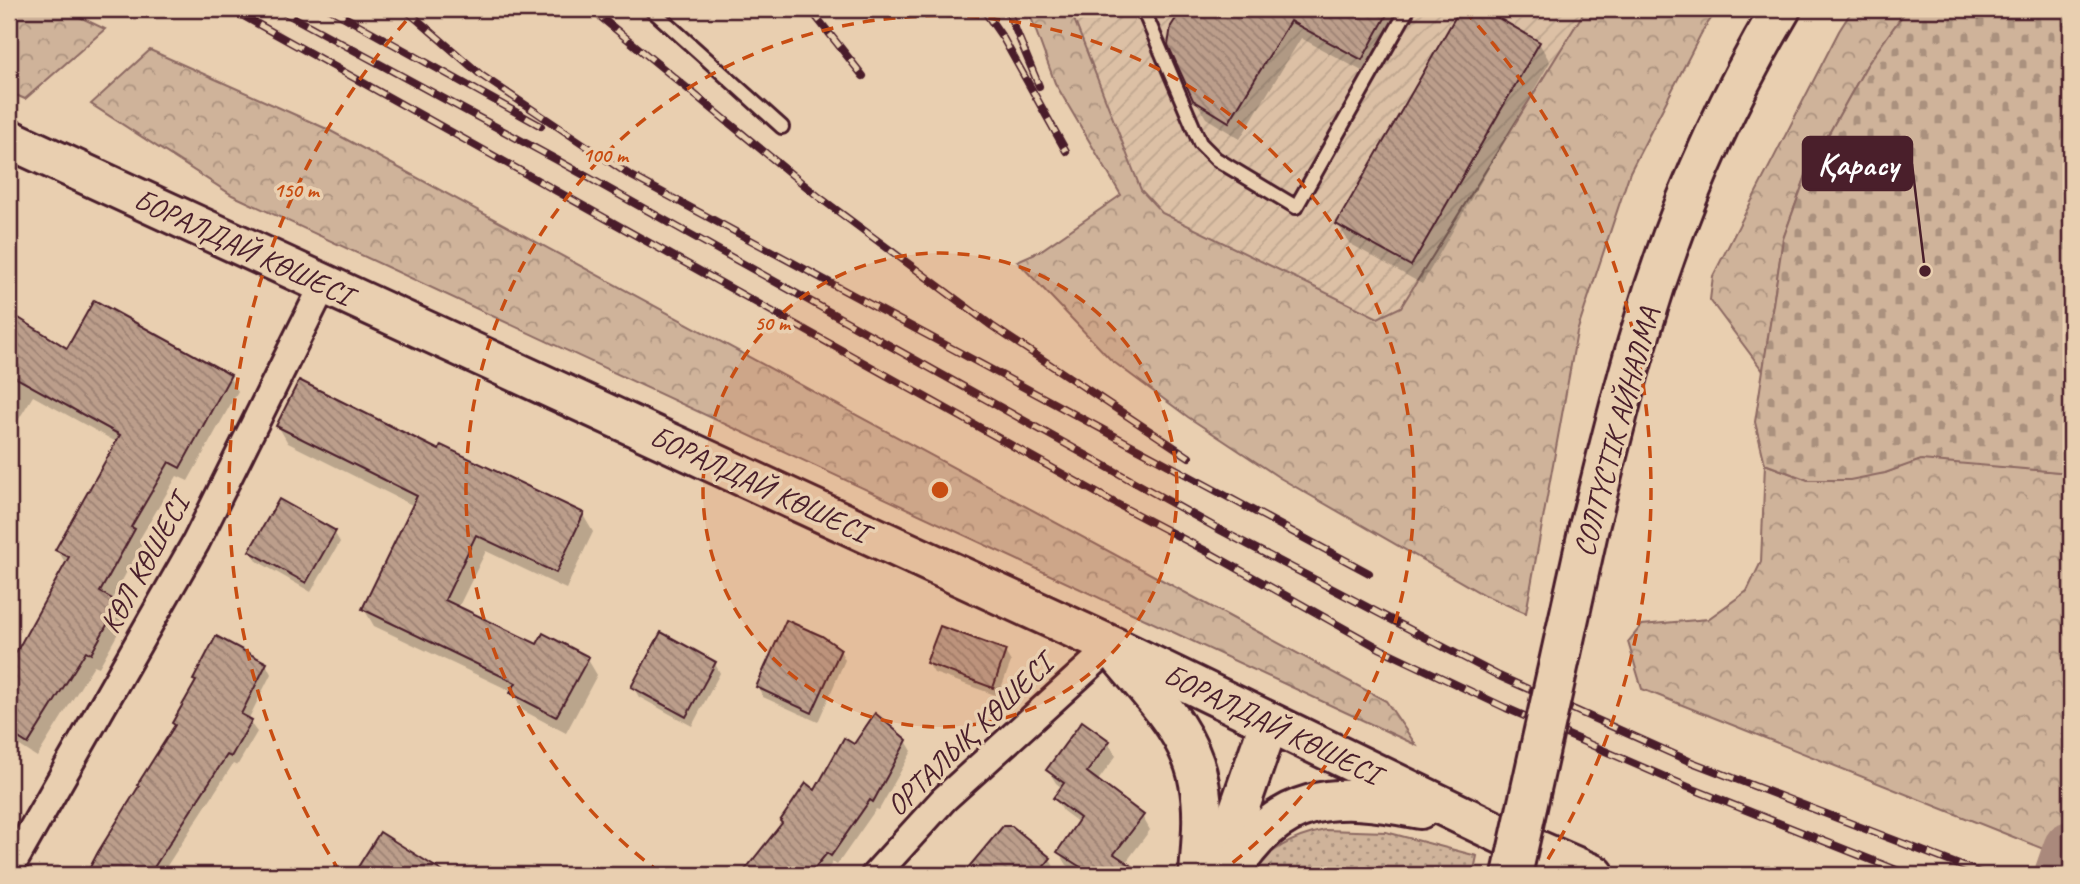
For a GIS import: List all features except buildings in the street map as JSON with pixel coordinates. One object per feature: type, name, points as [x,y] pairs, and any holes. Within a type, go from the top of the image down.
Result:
[{"type":"main road","name":"СОЛТҮСТІК АЙНАЛМА","points":[[1517,853],[1589,527],[1641,329],[1674,232],[1709,145],[1754,54],[1781,9]]},
{"type":"main road","name":"БОРАЛДАЙ КӨШЕСІ","points":[[9,139],[1112,646],[1269,723],[1517,853],[1595,875]]},
{"type":"main road","points":[[1112,646],[1157,700],[1189,751],[1199,779],[1202,805],[1199,875]]},
{"type":"main road","points":[[1216,875],[1269,723]]},
{"type":"main road","points":[[1229,875],[1254,839],[1282,816],[1311,804],[1340,799],[1383,801],[1430,811],[1517,853],[1572,875]]},
{"type":"street","name":"КӨЛ КӨШЕСІ","points":[[9,870],[196,542],[324,284]]},
{"type":"street","name":"ОРТАЛЫҚ КӨШЕСІ","points":[[876,875],[944,799],[1112,646]]},
{"type":"lane","points":[[651,9],[782,127]]},
{"type":"lane","points":[[1143,9],[1200,143],[1216,159],[1296,207],[1408,9]]},
{"type":"shaded area","points":[[1070,9],[1586,9],[1401,307],[1378,318],[1162,213],[1141,190]]},
{"type":"green space","points":[[9,9],[63,9],[105,29],[25,99],[9,92]]},
{"type":"green space","points":[[1028,9],[1070,9],[1141,190],[1162,213],[1378,318],[1401,307],[1586,9],[1718,9],[1703,30],[1630,172],[1577,332],[1526,613],[1484,595],[1280,478],[1188,417],[1111,360],[1017,261],[1040,251],[1121,195],[1055,83]]},
{"type":"green space","points":[[1853,9],[1907,9],[1867,65],[1807,173],[1783,239],[1763,371],[1710,300],[1713,276],[1839,31]]},
{"type":"green space","points":[[1907,9],[2071,9],[2071,473],[1921,460],[1885,473],[1850,480],[1808,480],[1765,464],[1755,422],[1783,239],[1807,173],[1867,65]]},
{"type":"green space","points":[[150,50],[327,129],[1386,701],[1416,745],[232,195],[91,104]]},
{"type":"green space","points":[[1921,459],[2071,473],[2071,860],[1642,689],[1628,642],[1642,625],[1708,619],[1747,591],[1761,562],[1765,464],[1808,480],[1885,473]]},
{"type":"green space","points":[[1325,830],[1386,832],[1477,856],[1473,875],[1248,875],[1264,858],[1282,845]]},
{"type":"waterway","points":[[2062,875],[2071,849]]},
{"type":"railway","points":[[231,9],[1381,649],[1506,708],[1688,787],[1909,875]]},
{"type":"railway","points":[[278,9],[557,160],[1222,531],[1499,676],[1689,761],[1985,875]]},
{"type":"railway","points":[[330,9],[541,126]]},
{"type":"railway","points":[[405,9],[481,75],[628,174],[1369,573]]},
{"type":"railway","points":[[591,9],[819,197],[992,326],[1189,457]]},
{"type":"railway","points":[[810,9],[863,76]]},
{"type":"railway","points":[[983,9],[1003,38],[1066,151]]},
{"type":"railway","points":[[1007,9],[1039,86]]},
{"type":"place","name":"Қарасу","points":[[1925,271]]}]
